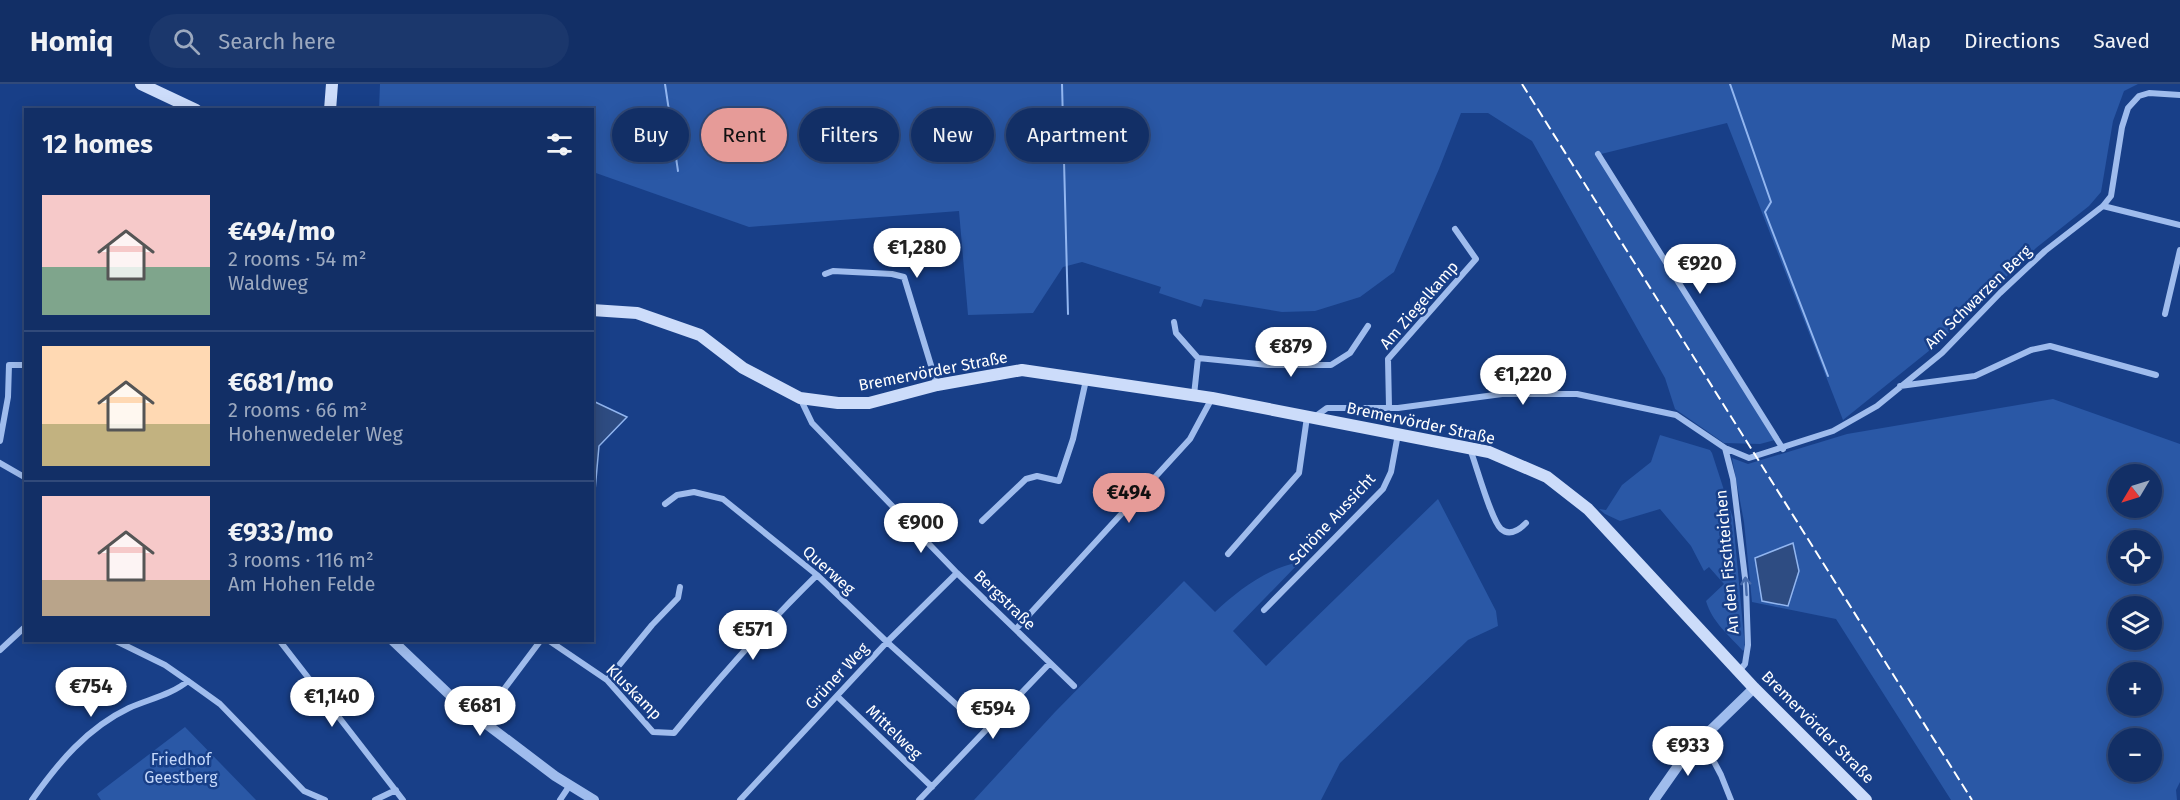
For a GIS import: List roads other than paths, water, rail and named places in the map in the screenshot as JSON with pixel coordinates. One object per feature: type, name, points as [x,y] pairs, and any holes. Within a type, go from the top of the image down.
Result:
[{"type":"main road","points":[[141,84],[192,108]]},
{"type":"main road","points":[[330,108],[332,84]]},
{"type":"main road","name":"Bremervörder Straße","points":[[594,310],[637,313],[700,335],[743,368],[800,398],[838,403],[869,403],[937,385],[1022,370],[1212,398],[1490,452],[1547,477],[1588,509],[1742,667],[1754,688],[1866,800]]},
{"type":"street","points":[[2180,95],[2150,93],[2139,96],[2128,108],[2122,127],[2110,196],[2103,206],[2180,225]]},
{"type":"street","points":[[1598,154],[1783,448]]},
{"type":"street","name":"Am Schwarzen Berg","points":[[1310,418],[1327,408],[1398,408],[1502,394],[1577,394],[1676,415],[1725,448],[1749,458],[1833,431],[1877,406],[1942,353],[2000,293],[2045,251],[2103,206]]},
{"type":"street","name":"Am Ziegelkamp","points":[[1389,407],[1388,359],[1476,259],[1455,229]]},
{"type":"street","points":[[2164,314],[2180,250]]},
{"type":"street","points":[[825,274],[833,271],[892,273],[904,277],[937,385]]},
{"type":"street","points":[[1174,322],[1176,333],[1198,358],[1268,365],[1331,365],[1350,353],[1368,326]]},
{"type":"street","points":[[1900,386],[1975,375],[2031,350],[2050,346],[2156,375]]},
{"type":"street","points":[[1194,395],[1198,358]]},
{"type":"street","points":[[0,441],[8,397],[9,365],[24,365]]},
{"type":"street","points":[[982,521],[1026,478],[1037,476],[1059,481],[1074,439],[1086,380]]},
{"type":"street","name":"Bergstraße","points":[[800,398],[812,423],[957,573],[1074,686]]},
{"type":"street","points":[[1016,629],[1190,439],[1212,398]]},
{"type":"street","points":[[1228,554],[1299,473],[1310,418]]},
{"type":"street","name":"Schöne Aussicht","points":[[1264,610],[1383,489],[1391,472],[1398,434]]},
{"type":"street","points":[[1470,448],[1494,517],[1501,529],[1509,533],[1518,531],[1526,523]]},
{"type":"street","name":"An den Fischteichen","points":[[1725,448],[1733,479],[1746,586],[1748,645],[1742,667]]},
{"type":"street","points":[[0,463],[24,477]]},
{"type":"street","name":"Querweg","points":[[665,504],[677,495],[694,492],[723,500],[762,529],[817,576],[960,707]]},
{"type":"street","name":"Grüner Weg","points":[[740,800],[887,642],[957,573]]},
{"type":"street","name":"Kluskamp","points":[[551,642],[607,680],[653,732],[674,733],[714,683],[817,576]]},
{"type":"street","points":[[607,680],[652,625],[678,598],[680,587]]},
{"type":"street","points":[[0,650],[24,628]]},
{"type":"street","points":[[118,642],[165,665],[220,704],[304,791],[325,800]]},
{"type":"street","points":[[281,642],[403,800]]},
{"type":"street","points":[[394,642],[437,684],[481,720],[594,800]]},
{"type":"street","points":[[481,720],[540,642]]},
{"type":"street","points":[[919,800],[1050,663]]},
{"type":"street","points":[[32,800],[66,755],[107,720],[129,708],[178,689],[188,681]]},
{"type":"street","points":[[1654,800],[1687,753],[1754,688]]},
{"type":"street","name":"Mittelweg","points":[[837,696],[933,787]]},
{"type":"street","points":[[1702,739],[1731,800]]},
{"type":"street","points":[[560,800],[570,785]]},
{"type":"street","points":[[375,800],[396,790]]},
{"type":"waterway","points":[[665,84],[678,171]]},
{"type":"waterway","points":[[1062,84],[1068,314]]},
{"type":"waterway","points":[[1730,84],[1771,202],[1765,212],[1828,376]]},
{"type":"railway","points":[[1522,84],[1972,800]]},
{"type":"park label","name":"Friedhof Geestberg","points":[[181,768]]}]
